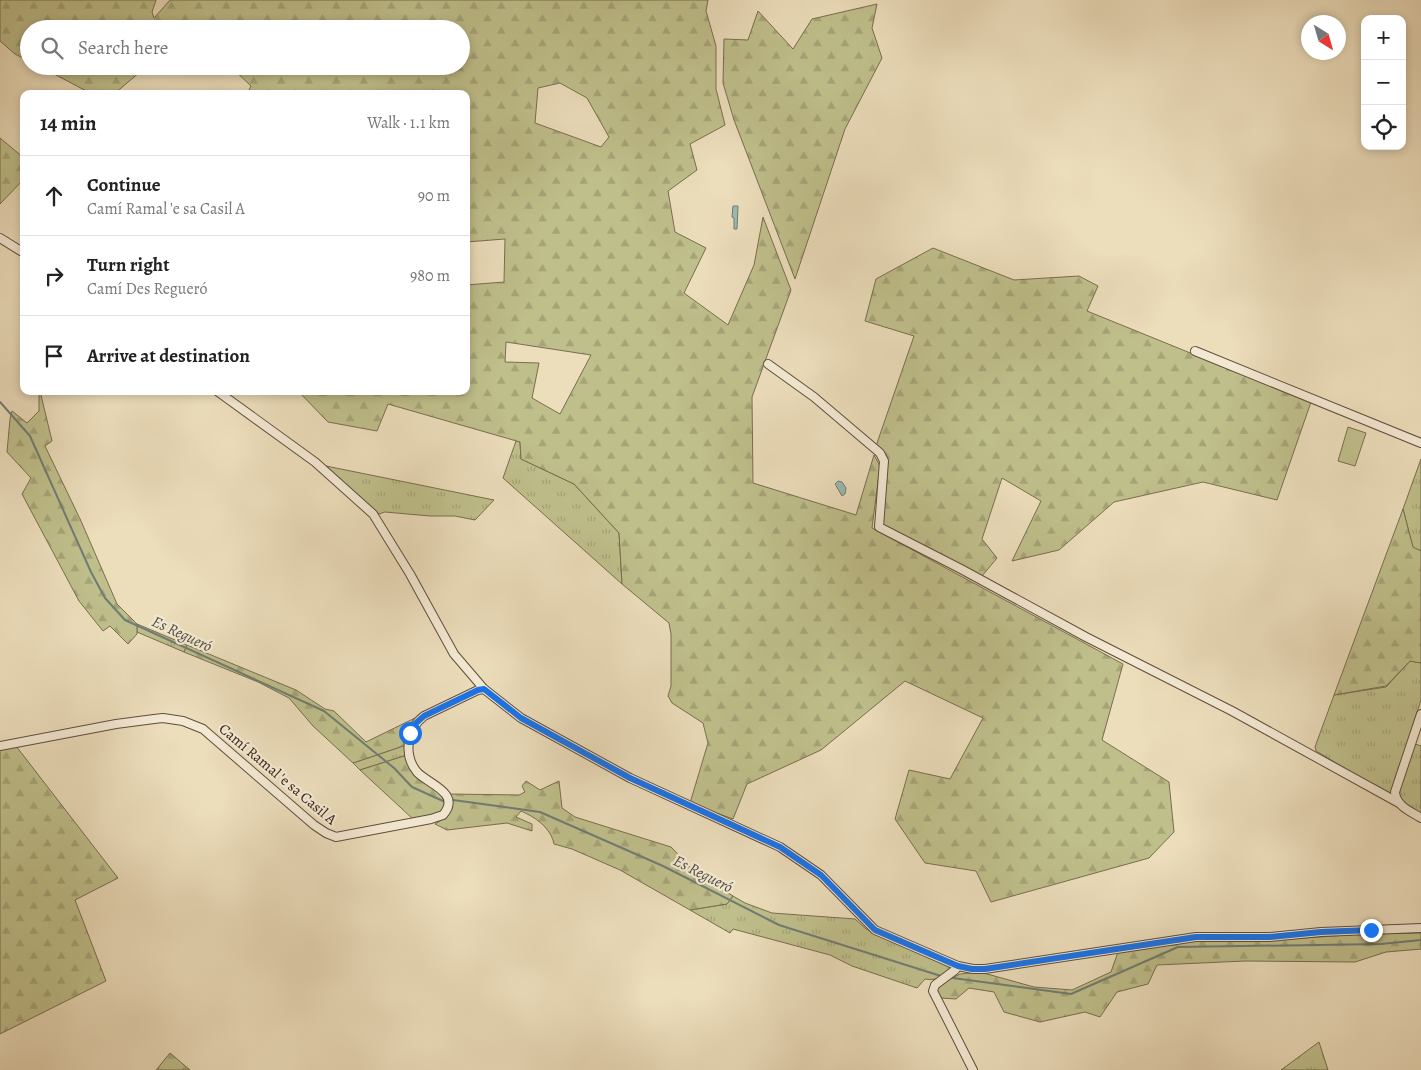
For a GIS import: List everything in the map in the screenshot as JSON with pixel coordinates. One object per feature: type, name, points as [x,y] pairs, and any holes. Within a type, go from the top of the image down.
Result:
[{"type":"street","points":[[0,238],[20,250]]},
{"type":"street","points":[[1196,351],[1421,443]]},
{"type":"street","points":[[768,364],[814,396],[880,453],[884,461],[879,527],[1095,642],[1232,711],[1399,803],[1421,818]]},
{"type":"street","points":[[223,395],[315,462],[372,514],[410,574],[454,654],[484,689],[521,718],[630,778],[780,847],[821,875],[875,930],[958,966],[985,969],[1196,937],[1269,937],[1321,932],[1421,928]]},
{"type":"street","name":"Camí Ramal 'e sa Casil A","points":[[0,746],[145,720],[163,718],[183,721],[203,729],[314,825],[336,837],[431,819],[443,815],[447,808],[447,798],[440,787],[420,775],[414,768],[410,758],[410,733],[416,723],[424,716],[478,690],[484,689]]},
{"type":"street","points":[[1399,803],[1395,798],[1395,792],[1421,714]]},
{"type":"street","points":[[958,966],[935,984],[933,991],[974,1070]]},
{"type":"green space","points":[[0,0],[156,0],[152,12],[154,18],[170,0],[708,0],[706,11],[716,46],[716,89],[725,125],[690,144],[697,170],[668,191],[675,232],[706,248],[684,293],[728,325],[754,265],[763,217],[791,290],[752,397],[753,483],[856,515],[874,455],[880,466],[872,528],[1123,664],[1102,740],[1169,782],[1174,832],[1149,858],[991,902],[976,871],[925,863],[895,819],[909,770],[950,779],[983,718],[905,681],[821,750],[747,784],[733,819],[690,803],[708,743],[703,723],[672,703],[668,696],[671,686],[671,634],[669,623],[622,584],[619,533],[574,484],[521,459],[520,442],[388,404],[377,431],[328,422],[302,395],[470,395],[470,285],[504,282],[505,239],[470,242],[470,90],[249,90],[251,86],[239,75],[470,75],[470,20],[20,20],[20,56],[0,41]],"holes":[[[560,83],[587,98],[609,137],[601,147],[535,123],[538,88]],[[506,342],[591,355],[560,414],[532,398],[539,363],[505,362]]]},
{"type":"green space","points":[[877,4],[872,28],[882,58],[845,129],[795,279],[734,120],[723,83],[724,39],[748,40],[758,11],[793,49],[812,19]]},
{"type":"green space","points":[[56,75],[136,75],[119,90],[84,90]]},
{"type":"green space","points":[[0,138],[20,155],[20,183],[0,204]]},
{"type":"green space","points":[[933,248],[1014,280],[1079,276],[1098,286],[1087,311],[1311,402],[1277,500],[1203,482],[1114,502],[1059,550],[1012,561],[1041,501],[1002,478],[982,539],[997,558],[982,576],[886,530],[881,521],[887,458],[876,446],[914,336],[865,321],[876,279]]},
{"type":"green space","points":[[39,395],[41,395],[52,441],[45,446],[81,521],[117,604],[137,624],[137,634],[128,644],[110,626],[103,631],[79,601],[22,494],[31,478],[7,452],[10,419],[12,411],[27,423],[39,411]]},
{"type":"green space","points":[[1348,427],[1366,433],[1355,466],[1338,461]]},
{"type":"green space","points":[[516,441],[520,442],[521,459],[574,484],[619,533],[622,584],[503,478]]},
{"type":"green space","points":[[1421,459],[1421,551],[1413,548],[1403,509]]},
{"type":"green space","points":[[326,466],[494,500],[475,520],[455,516],[385,512],[379,514]]},
{"type":"green space","points":[[1403,509],[1413,547],[1421,551],[1421,663],[1410,661],[1386,686],[1334,695]]},
{"type":"green space","points":[[137,624],[187,645],[184,652],[137,632]]},
{"type":"green space","points":[[187,645],[296,690],[325,709],[334,711],[366,742],[415,718],[406,745],[353,763],[313,726],[289,698],[258,682],[184,652]]},
{"type":"green space","points":[[1410,661],[1421,663],[1421,700],[1390,795],[1316,751],[1315,747],[1334,695],[1386,687]]},
{"type":"green space","points":[[1415,744],[1421,746],[1421,814],[1397,798]]},
{"type":"green space","points":[[406,745],[407,755],[360,770],[353,763]]},
{"type":"green space","points":[[16,746],[118,878],[75,900],[106,981],[0,1034],[0,749]]},
{"type":"green space","points":[[407,755],[442,794],[445,807],[439,813],[427,818],[413,819],[360,770]]},
{"type":"green space","points":[[526,781],[540,790],[559,781],[562,808],[575,817],[671,847],[696,873],[733,896],[727,904],[690,910],[620,870],[572,849],[554,844],[550,833],[542,824],[532,816],[521,811],[516,817],[532,824],[532,831],[507,823],[447,830],[435,824],[446,817],[450,794],[519,795],[525,792],[522,786]]},
{"type":"green space","points":[[733,896],[745,903],[772,913],[855,919],[866,929],[951,968],[940,978],[925,979],[917,988],[852,966],[830,955],[733,929],[730,933],[690,910],[727,904]]},
{"type":"green space","points":[[1421,933],[1421,949],[1386,952],[1355,962],[1245,961],[1157,965],[1148,984],[1117,992],[1100,1017],[1085,1012],[1040,1022],[1004,1012],[994,992],[969,988],[956,999],[940,998],[937,990],[939,985],[960,974],[980,972],[1034,987],[1072,990],[1111,972],[1118,952],[1183,941],[1262,941],[1361,934]]},
{"type":"green space","points":[[1319,1042],[1328,1070],[1281,1070]]},
{"type":"green space","points":[[170,1053],[190,1070],[156,1070]]},
{"type":"water","points":[[733,206],[738,206],[737,229],[734,229]]},
{"type":"water","points":[[838,481],[842,482],[846,488],[845,494],[842,496],[835,484]]},
{"type":"waterway","name":"Es Regueró","points":[[0,402],[30,436],[91,572],[105,598],[125,620],[324,711],[394,768],[412,787],[443,801]]},
{"type":"waterway","name":"Es Regueró","points":[[453,800],[540,812],[663,866],[779,925],[941,976]]},
{"type":"waterway","name":"Es Regueró","points":[[953,978],[1071,994],[1178,947],[1381,944],[1421,940]]},
{"type":"route","points":[[410,733],[416,723],[424,716],[478,690],[484,689],[521,718],[630,778],[780,847],[821,875],[875,930],[958,966],[972,969],[985,969],[1196,937],[1269,937],[1371,930]]}]
